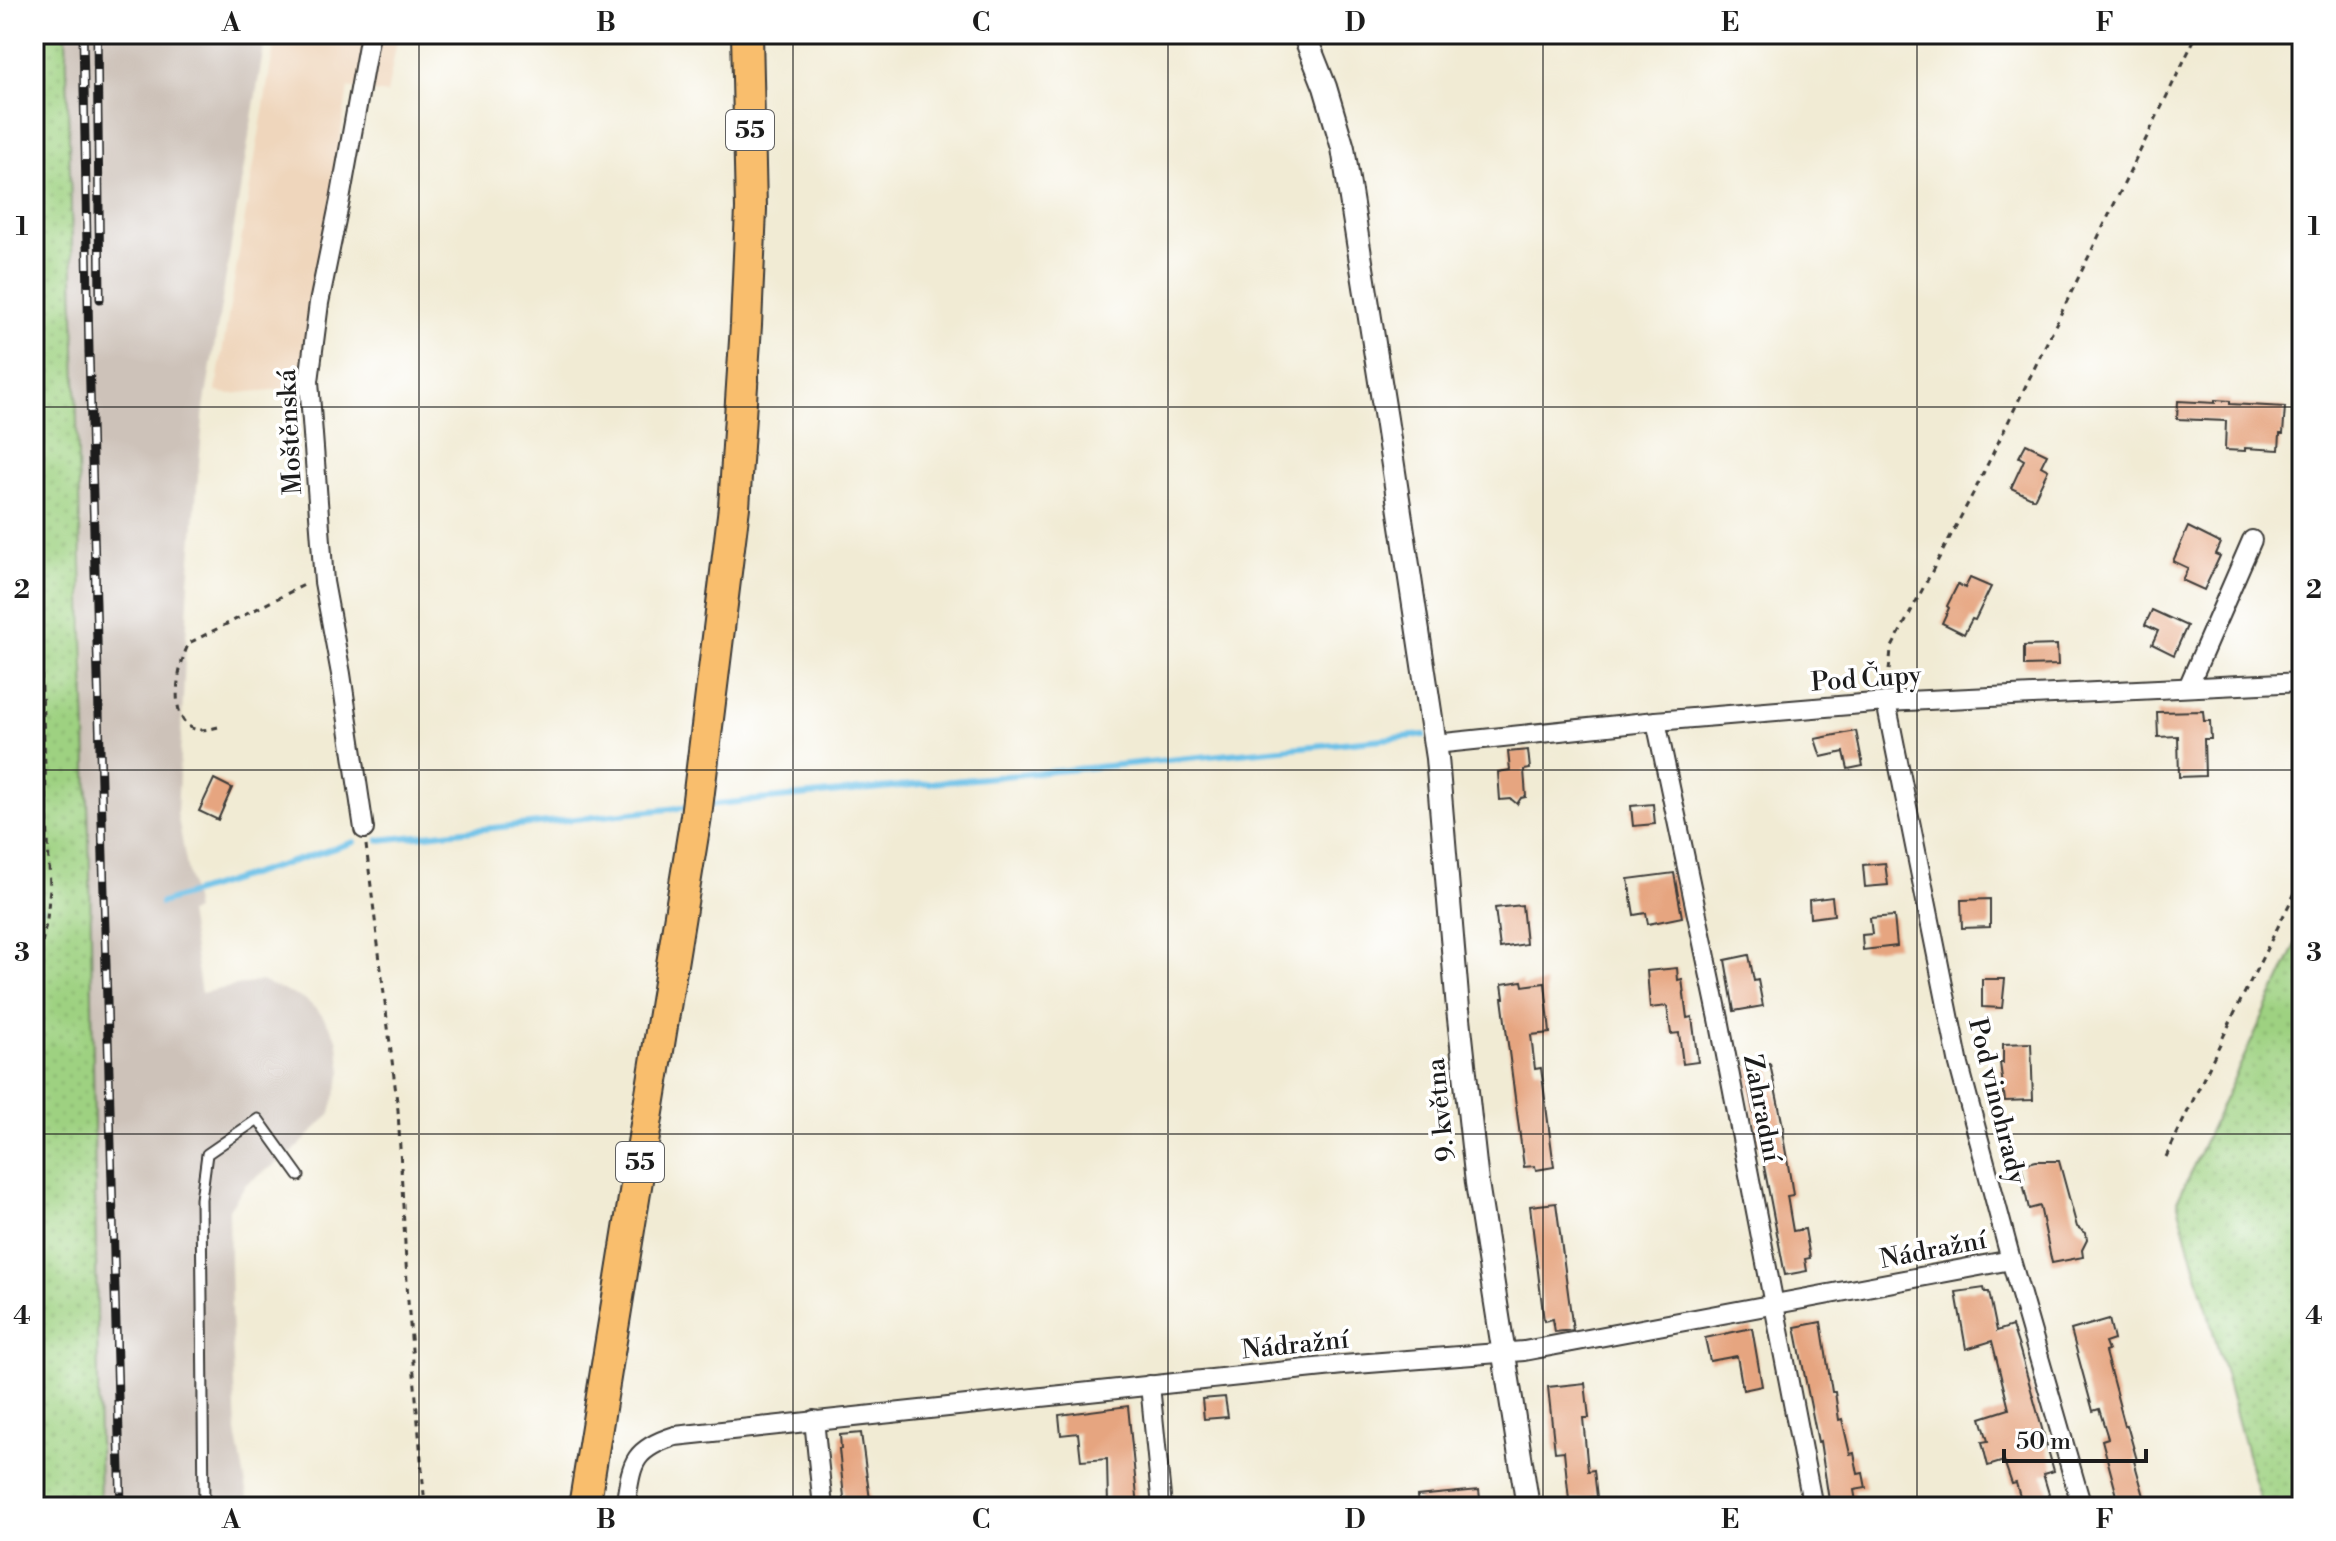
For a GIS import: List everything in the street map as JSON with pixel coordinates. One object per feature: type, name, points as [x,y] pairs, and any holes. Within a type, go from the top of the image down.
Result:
[{"type":"main road","name":"55","points":[[584,1507],[698,803],[734,507],[751,192],[747,34]]},
{"type":"street","name":"Moštěnská","points":[[364,829],[324,582],[309,381],[311,355],[370,34]]},
{"type":"street","name":"9. května","points":[[1304,34],[1334,113],[1343,148],[1429,704],[1477,1183],[1528,1507]]},
{"type":"street","points":[[2188,687],[2252,540]]},
{"type":"street","name":"Pod Čupy","points":[[1435,744],[1656,721],[1886,702],[2302,682]]},
{"type":"street","name":"Pod vinohrady","points":[[1886,702],[1959,1065],[2082,1507]]},
{"type":"street","name":"Zahradní","points":[[1656,721],[1716,1004],[1813,1507]]},
{"type":"street","name":"Nádražní","points":[[625,1507],[631,1470],[638,1455],[653,1443],[675,1436],[1343,1365],[1503,1354],[2011,1260]]},
{"type":"street","points":[[1150,1385],[1162,1507]]},
{"type":"street","points":[[814,1420],[823,1507]]},
{"type":"lane","points":[[204,1507],[201,1199],[207,1154],[258,1119],[299,1176]]},
{"type":"path","points":[[1886,702],[1891,649],[1976,488],[2197,34]]},
{"type":"path","points":[[34,494],[50,888],[34,981]]},
{"type":"path","points":[[218,727],[204,730],[192,728],[179,716],[181,658],[189,643],[299,587],[324,582]]},
{"type":"path","points":[[364,829],[398,1110],[408,1301],[425,1507]]},
{"type":"path","points":[[2166,1157],[2302,879]]},
{"type":"path","points":[[34,1010],[41,1507]]},
{"type":"shaded area","points":[[66,34],[266,34],[204,408],[189,581],[177,813],[195,911],[188,913],[201,993],[261,981],[306,1000],[322,1015],[337,1038],[342,1071],[331,1113],[291,1154],[246,1184],[229,1209],[236,1432],[250,1507],[100,1507],[86,663]]},
{"type":"shaded area","points":[[276,34],[398,34],[387,94],[348,88],[326,229],[310,303],[302,368],[303,387],[229,394],[216,392],[217,383]]},
{"type":"green space","points":[[34,34],[66,34],[90,871],[100,1507],[37,1507],[34,1313],[34,893],[38,868],[34,802]]},
{"type":"green space","points":[[2302,932],[2302,1499],[2260,1501],[2177,1201]]},
{"type":"building","points":[[2215,400],[2230,401],[2230,404],[2285,407],[2279,450],[2225,450],[2226,421],[2177,419],[2178,401],[2215,403]]},
{"type":"building","points":[[2026,444],[2047,454],[2041,466],[2048,470],[2034,499],[2011,488],[2024,460],[2019,457]]},
{"type":"building","points":[[2188,527],[2220,543],[2215,554],[2220,556],[2204,590],[2182,580],[2188,568],[2173,561]]},
{"type":"building","points":[[1970,578],[1991,587],[1975,620],[1972,619],[1964,634],[1942,623],[1958,584],[1965,588]]},
{"type":"building","points":[[2152,610],[2187,626],[2174,655],[2152,644],[2158,631],[2145,625]]},
{"type":"building","points":[[2057,645],[2058,665],[2024,666],[2024,646]]},
{"type":"building","points":[[2203,711],[2204,721],[2210,721],[2211,739],[2204,739],[2205,776],[2179,777],[2178,736],[2158,737],[2157,712]]},
{"type":"building","points":[[1856,731],[1863,766],[1848,769],[1844,752],[1821,757],[1815,739]]},
{"type":"building","points":[[1528,750],[1530,769],[1524,770],[1526,797],[1517,804],[1511,799],[1500,800],[1498,772],[1510,770],[1508,752]]},
{"type":"building","points":[[214,779],[232,788],[218,820],[199,811]]},
{"type":"building","points":[[1653,804],[1655,824],[1633,826],[1631,806]]},
{"type":"building","points":[[1885,863],[1888,885],[1865,887],[1863,865]]},
{"type":"building","points":[[1674,873],[1682,917],[1648,924],[1646,913],[1634,915],[1628,879]]},
{"type":"building","points":[[1832,897],[1834,915],[1810,918],[1809,900]]},
{"type":"building","points":[[1990,899],[1990,927],[1962,928],[1961,900]]},
{"type":"building","points":[[1522,905],[1526,944],[1500,948],[1495,908]]},
{"type":"building","points":[[1894,916],[1897,946],[1863,950],[1862,935],[1872,934],[1870,918]]},
{"type":"building","points":[[1749,955],[1763,1006],[1734,1011],[1725,960]]},
{"type":"building","points":[[1677,968],[1678,980],[1682,979],[1687,1018],[1692,1017],[1698,1062],[1683,1064],[1679,1033],[1671,1034],[1667,1006],[1650,1008],[1647,971]]},
{"type":"building","points":[[1982,979],[2005,979],[2002,1008],[1982,1007]]},
{"type":"building","points":[[1522,981],[1523,986],[1545,983],[1550,1033],[1531,1035],[1535,1069],[1541,1068],[1554,1167],[1536,1170],[1535,1166],[1524,1167],[1502,998],[1502,984]]},
{"type":"building","points":[[2031,1043],[2033,1100],[2005,1101],[2000,1063],[2003,1063],[2003,1044]]},
{"type":"building","points":[[1770,1064],[1793,1195],[1787,1196],[1793,1231],[1805,1229],[1810,1258],[1805,1259],[1807,1271],[1785,1275],[1745,1068]]},
{"type":"building","points":[[2036,1161],[2059,1161],[2077,1227],[2086,1233],[2083,1257],[2052,1263],[2040,1206],[2029,1209],[2022,1179],[2021,1165]]},
{"type":"building","points":[[1556,1203],[1573,1330],[1555,1332],[1553,1319],[1544,1321],[1530,1206]]},
{"type":"building","points":[[1984,1288],[1985,1292],[1989,1292],[1997,1331],[2012,1326],[2019,1347],[2054,1471],[2043,1474],[2053,1507],[2023,1507],[2016,1483],[2012,1484],[2004,1461],[1988,1466],[1982,1442],[1988,1441],[1981,1418],[2009,1409],[1992,1341],[1966,1349],[1956,1292]]},
{"type":"building","points":[[2109,1319],[2114,1340],[2105,1343],[2108,1351],[2105,1352],[2137,1460],[2134,1461],[2144,1496],[2119,1503],[2102,1440],[2108,1438],[2099,1409],[2093,1411],[2071,1330]]},
{"type":"building","points":[[1821,1322],[1839,1420],[1842,1419],[1850,1454],[1854,1453],[1858,1474],[1863,1473],[1866,1488],[1854,1490],[1857,1507],[1830,1507],[1820,1441],[1795,1327]]},
{"type":"building","points":[[1752,1328],[1762,1386],[1743,1390],[1737,1356],[1710,1361],[1705,1338]]},
{"type":"building","points":[[1585,1383],[1589,1418],[1583,1418],[1588,1471],[1594,1470],[1597,1497],[1569,1500],[1564,1451],[1555,1452],[1548,1387]]},
{"type":"building","points":[[1225,1397],[1228,1417],[1204,1419],[1202,1399]]},
{"type":"building","points":[[1128,1406],[1138,1507],[1108,1507],[1107,1459],[1081,1461],[1078,1433],[1061,1435],[1059,1415]]},
{"type":"building","points":[[861,1433],[871,1507],[845,1507],[840,1435]]},
{"type":"building","points":[[1479,1490],[1481,1507],[1418,1507],[1417,1496]]},
{"type":"waterway","points":[[707,805],[1424,735]]},
{"type":"waterway","points":[[379,840],[688,807]]},
{"type":"waterway","points":[[161,903],[354,842]]},
{"type":"waterway","points":[[34,909],[40,909]]},
{"type":"railway","points":[[83,34],[121,1507]]},
{"type":"railway","points":[[97,34],[100,299]]}]
